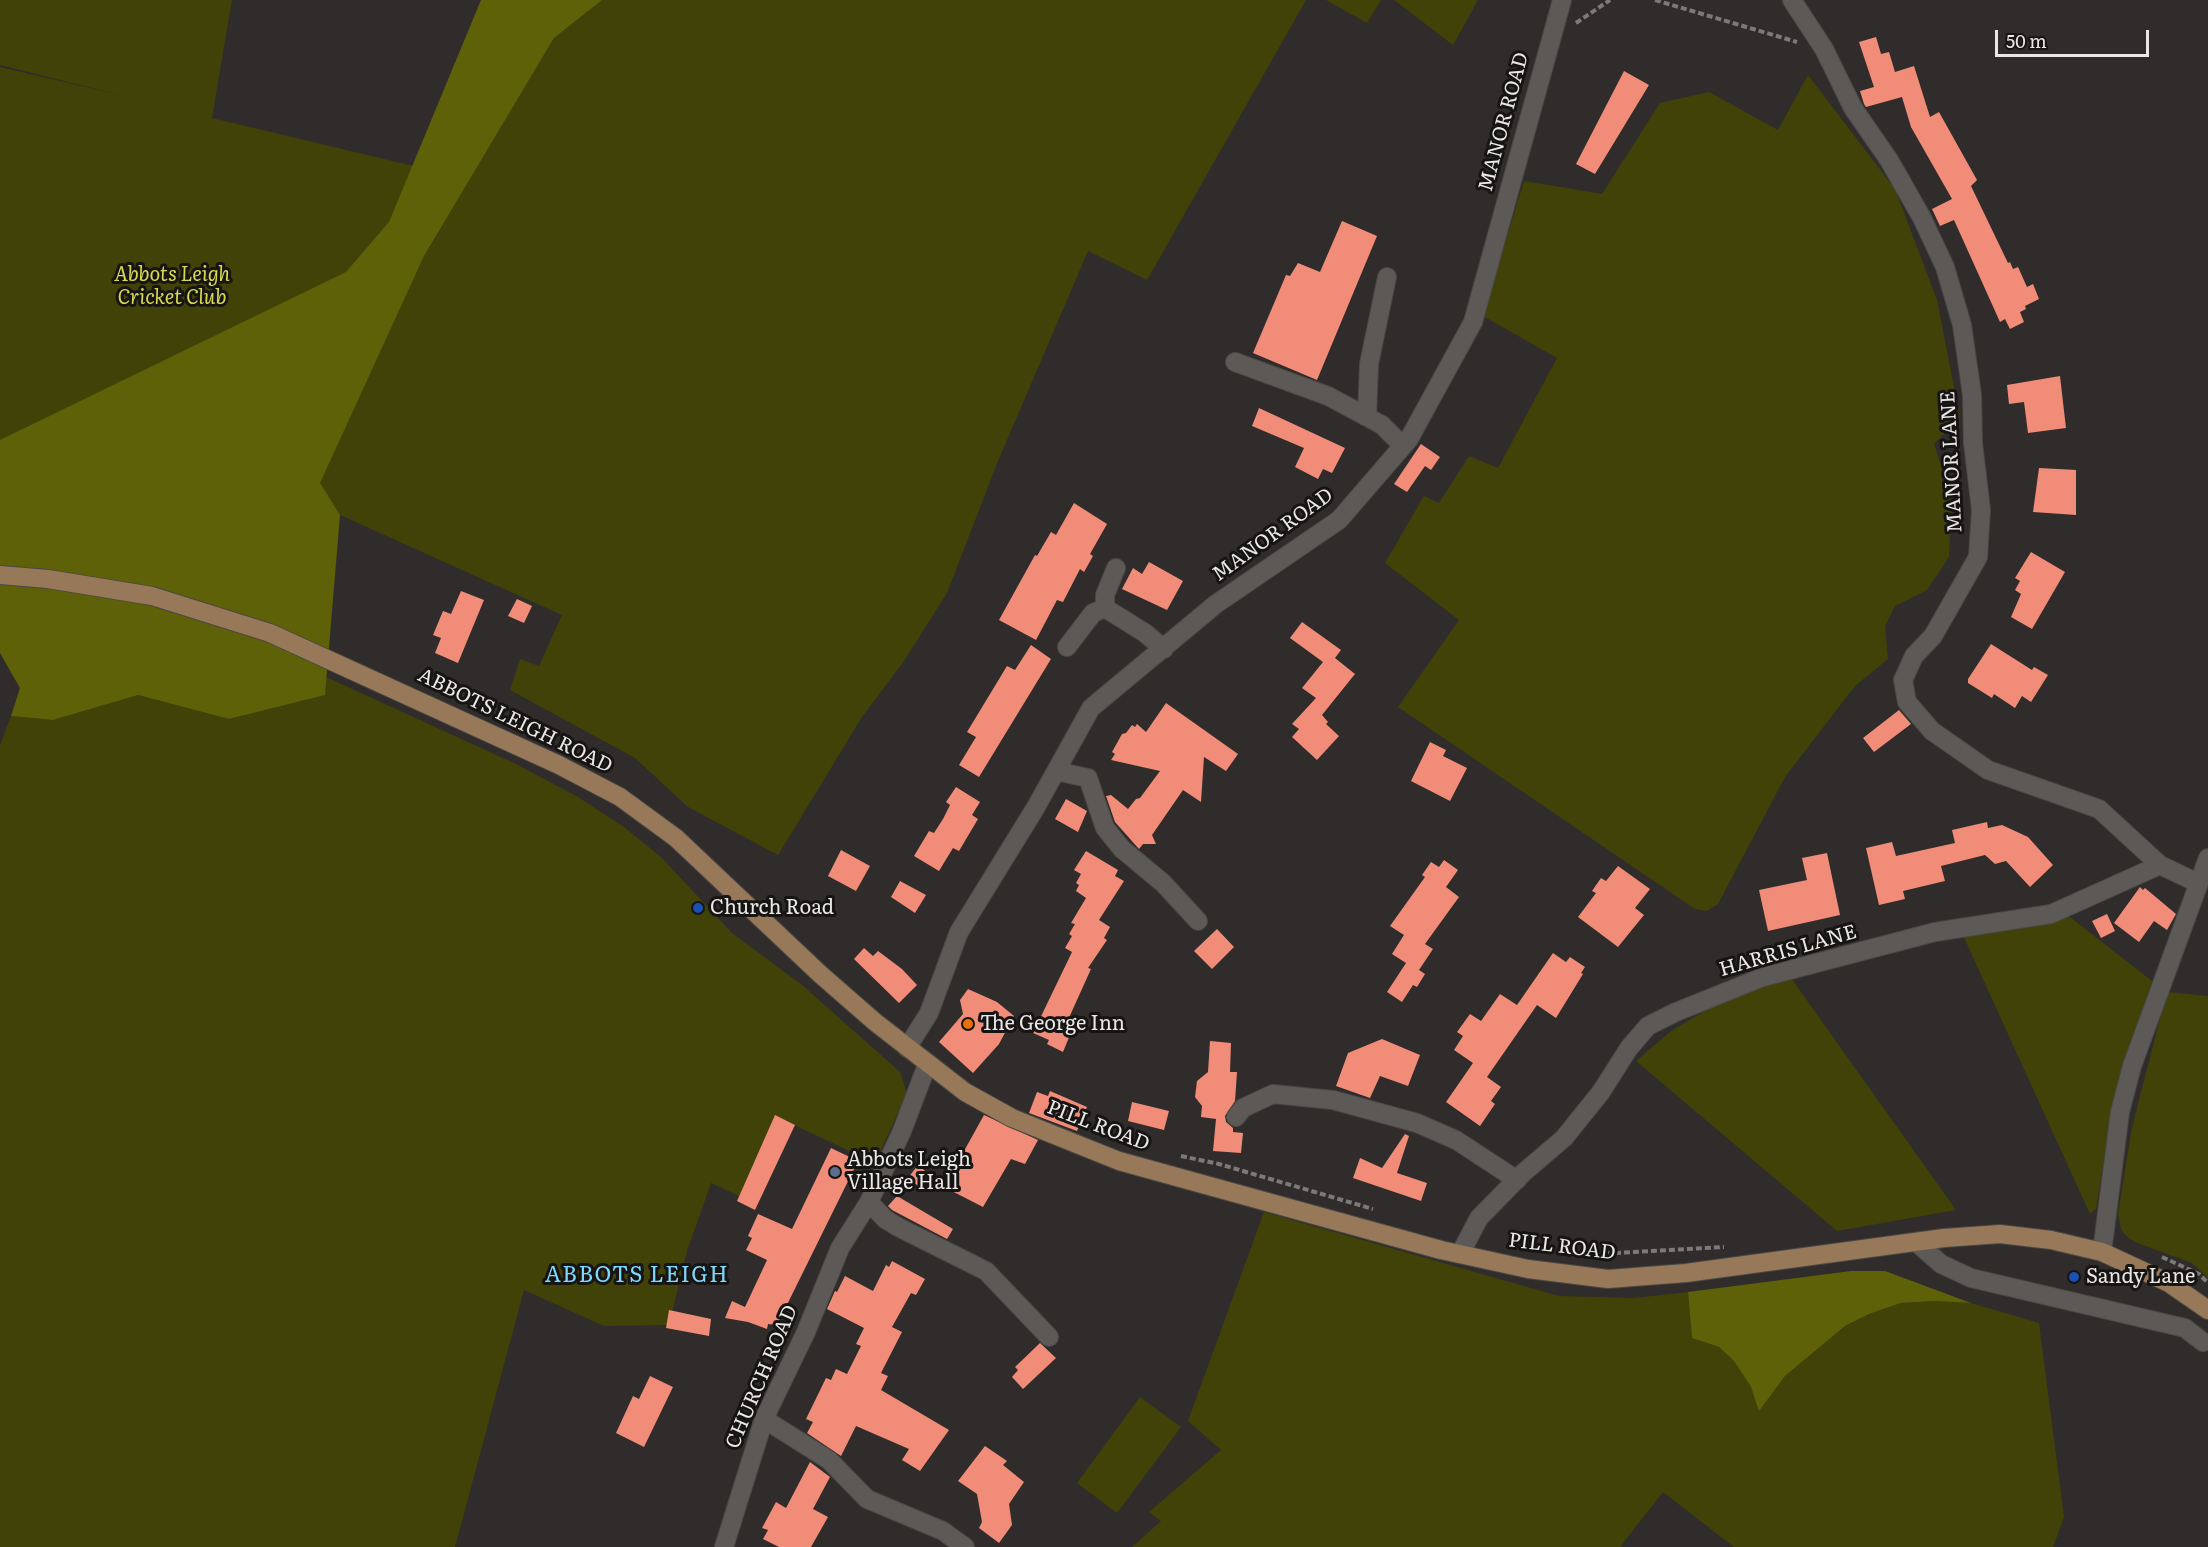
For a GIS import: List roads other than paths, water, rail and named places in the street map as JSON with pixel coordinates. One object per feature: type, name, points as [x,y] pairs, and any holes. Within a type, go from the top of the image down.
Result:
[{"type":"main road","name":"ABBOTS LEIGH ROAD","points":[[0,575],[48,579],[152,596],[270,633],[559,765],[620,797],[676,838],[820,974],[927,1065]]},
{"type":"main road","name":"PILL ROAD","points":[[927,1065],[966,1092],[997,1103],[1119,1161],[1460,1254],[1528,1269],[1608,1278],[1686,1273],[1916,1242],[2000,1234],[2051,1240],[2102,1252],[2169,1283],[2208,1310]]},
{"type":"street","name":"MANOR ROAD","points":[[907,1048],[929,1013],[959,932],[1056,771],[1091,708],[1216,604],[1339,520],[1403,446],[1473,322],[1549,40],[1562,0]]},
{"type":"street","name":"MANOR LANE","points":[[1792,0],[1824,49],[1853,108],[1889,160],[1922,218],[1945,267],[1962,325],[1972,395],[1973,443],[1981,510],[1978,557],[1933,636],[1914,656],[1903,680],[1906,702],[1932,731],[1988,770],[2099,809],[2160,865],[2198,883]]},
{"type":"street","points":[[1367,417],[1369,364],[1387,277]]},
{"type":"street","points":[[1235,362],[1328,396],[1382,425],[1403,446]]},
{"type":"street","points":[[1105,608],[1105,595],[1116,568]]},
{"type":"street","points":[[1105,608],[1145,633],[1164,649]]},
{"type":"street","points":[[1067,647],[1093,613],[1105,608]]},
{"type":"street","points":[[1056,771],[1088,778],[1105,828],[1122,849],[1163,884],[1198,921]]},
{"type":"street","points":[[2102,1252],[2119,1123],[2126,1089],[2208,858]]},
{"type":"street","name":"HARRIS LANE","points":[[1460,1254],[1479,1218],[1564,1138],[1601,1092],[1629,1048],[1648,1026],[1676,1012],[1763,978],[1935,932],[2051,914],[2160,865]]},
{"type":"street","name":"CHURCH ROAD","points":[[724,1547],[764,1419],[806,1332],[840,1248],[869,1202],[902,1131],[927,1065]]},
{"type":"street","points":[[1236,1117],[1243,1108],[1273,1094],[1333,1100],[1417,1124],[1456,1140],[1517,1180]]},
{"type":"street","points":[[869,1202],[885,1219],[898,1227],[986,1271],[1049,1337]]},
{"type":"street","points":[[1916,1242],[1941,1264],[1971,1278],[2185,1328],[2203,1342]]},
{"type":"street","points":[[764,1419],[829,1460],[867,1499],[943,1531],[965,1547]]},
{"type":"place","name":"Church Road","points":[[698,908]]},
{"type":"place","name":"The George Inn","points":[[968,1024]]},
{"type":"place","name":"Abbots Leigh Village Hall","points":[[835,1172]]},
{"type":"place","name":"Sandy Lane","points":[[2074,1277]]},
{"type":"district","name":"ABBOTS LEIGH","points":[[637,1276]]},
{"type":"park label","name":"Abbots Leigh Cricket Club","points":[[172,286]]}]
